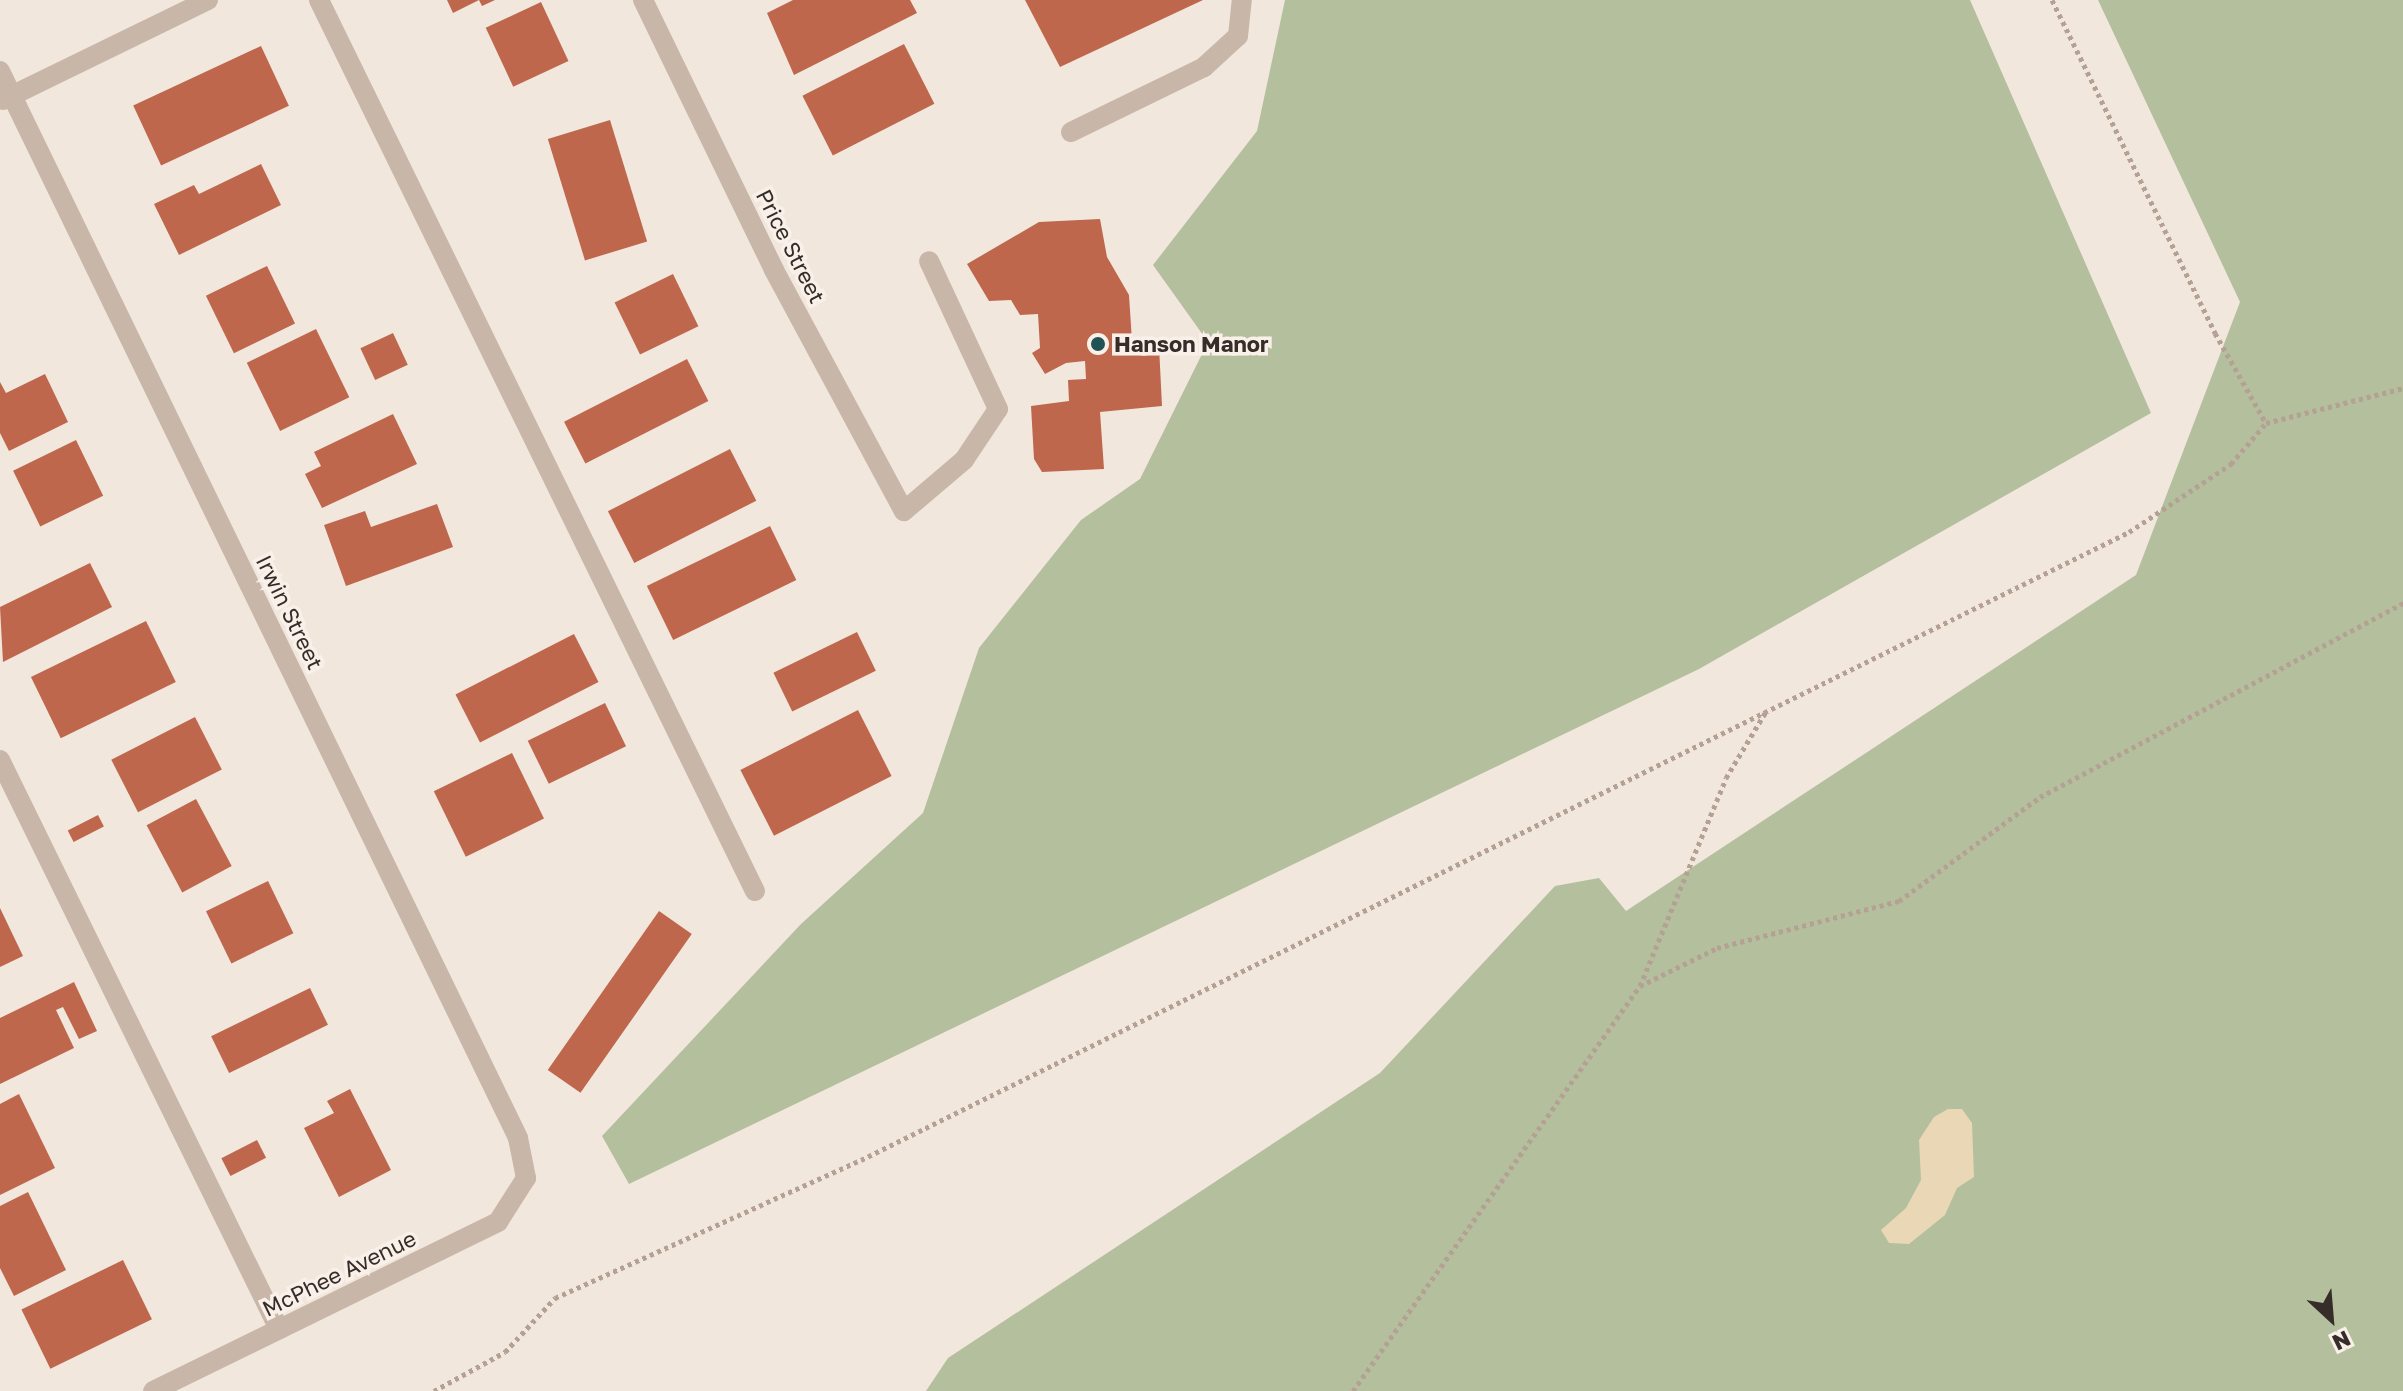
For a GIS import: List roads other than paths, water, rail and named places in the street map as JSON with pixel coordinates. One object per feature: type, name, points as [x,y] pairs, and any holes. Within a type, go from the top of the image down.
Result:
[{"type":"street","points":[[6,98],[208,0]]},
{"type":"street","points":[[319,0],[755,891]]},
{"type":"street","name":"Price Street","points":[[643,0],[774,270],[904,511],[964,460],[998,409],[929,261]]},
{"type":"street","points":[[1071,132],[1204,67],[1238,36],[1242,0]]},
{"type":"street","name":"Irwin Street","points":[[0,71],[6,98],[518,1138],[526,1178]]},
{"type":"street","points":[[0,760],[279,1329]]},
{"type":"street","name":"McPhee Avenue","points":[[153,1391],[498,1222],[526,1178]]},
{"type":"place","name":"Hanson Manor","points":[[1098,344]]}]
